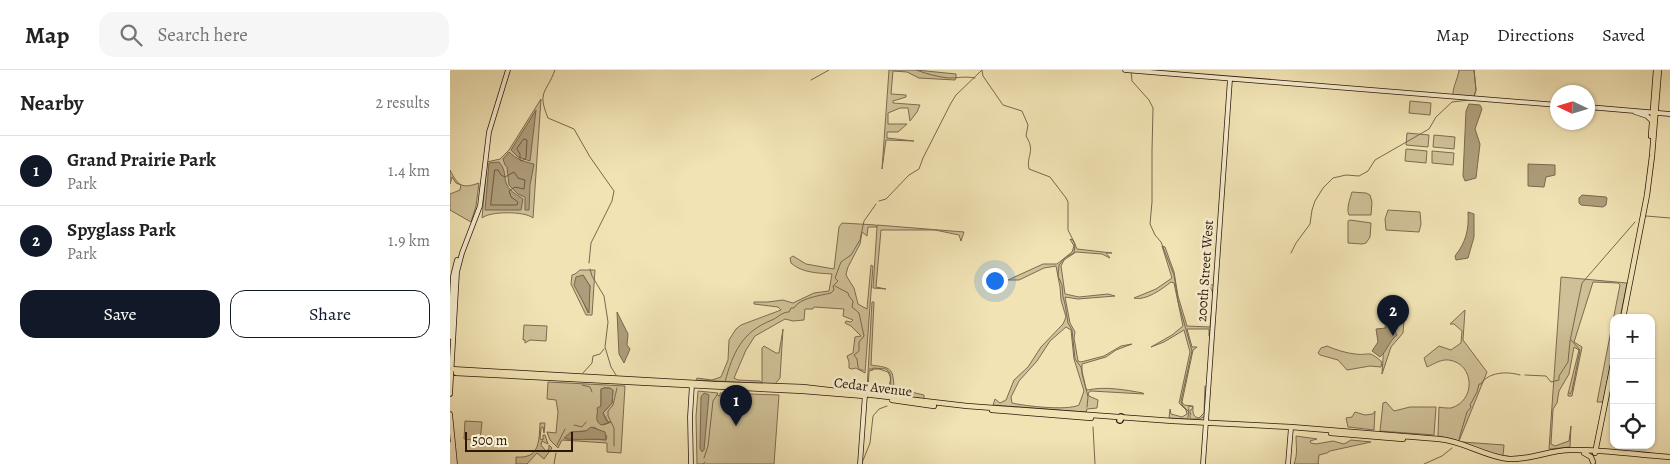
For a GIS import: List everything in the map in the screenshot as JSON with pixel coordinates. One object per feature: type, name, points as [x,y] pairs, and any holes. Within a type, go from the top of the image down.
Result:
[{"type":"main road","points":[[1623,314],[1646,204],[1657,70]]},
{"type":"main road","points":[[1623,314],[1643,204],[1654,113]]},
{"type":"main road","points":[[1595,453],[1614,359]]},
{"type":"main road","name":"Cedar Avenue","points":[[451,371],[865,394],[926,405],[1292,429]]},
{"type":"main road","points":[[1292,429],[1447,440],[1459,442],[1493,456],[1511,459],[1566,450],[1670,459]]},
{"type":"main road","points":[[1292,429],[1445,442],[1508,462],[1527,461],[1563,453],[1605,452],[1670,459]]},
{"type":"main road","points":[[1597,442],[1599,448],[1605,452]]},
{"type":"main road","points":[[1584,453],[1591,456],[1593,463]]},
{"type":"street","points":[[450,337],[457,260],[478,208],[487,134],[507,70]]},
{"type":"street","points":[[1125,70],[1550,104]]},
{"type":"street","name":"200th Street West","points":[[1203,464],[1230,79]]},
{"type":"street","points":[[1595,108],[1670,114]]},
{"type":"street","points":[[1626,110],[1647,116],[1652,121]]},
{"type":"street","points":[[450,394],[453,288]]},
{"type":"street","points":[[692,464],[690,417],[694,384]]},
{"type":"street","points":[[860,464],[865,394]]},
{"type":"street","points":[[450,414],[453,464]]},
{"type":"street","points":[[1289,464],[1292,429]]},
{"type":"street","points":[[450,444],[453,464]]},
{"type":"street","points":[[1593,463],[1595,453]]},
{"type":"shaded area","points":[[889,70],[916,70],[956,74],[956,78],[955,80],[919,78],[907,72],[893,71],[891,94],[906,95],[906,97],[893,101],[893,103],[920,105],[910,121],[908,108],[900,108],[888,113],[888,124],[907,124],[898,132],[887,132],[887,138],[914,141],[886,140],[882,169]]},
{"type":"shaded area","points":[[1459,70],[1474,70],[1476,90],[1474,97],[1453,96]]},
{"type":"shaded area","points":[[541,99],[533,218],[523,214],[508,213],[492,214],[482,218],[487,162],[500,159],[509,150]]},
{"type":"shaded area","points":[[1410,101],[1431,103],[1430,115],[1409,113]]},
{"type":"shaded area","points":[[1407,133],[1429,135],[1428,147],[1406,145]]},
{"type":"shaded area","points":[[1434,135],[1455,137],[1454,149],[1433,147]]},
{"type":"shaded area","points":[[1406,149],[1427,151],[1426,163],[1405,161]]},
{"type":"shaded area","points":[[1432,151],[1454,153],[1453,165],[1432,163]]},
{"type":"shaded area","points":[[450,170],[461,185],[456,183],[452,177],[450,184]]},
{"type":"shaded area","points":[[479,183],[476,206],[471,222],[450,210],[450,194],[460,190],[461,185],[468,186]]},
{"type":"shaded area","points":[[1352,192],[1370,195],[1372,202],[1371,215],[1349,215],[1348,207]]},
{"type":"shaded area","points":[[1388,210],[1420,212],[1421,224],[1419,232],[1386,230],[1385,219]]},
{"type":"shaded area","points":[[1348,221],[1371,223],[1370,237],[1366,243],[1348,243]]},
{"type":"shaded area","points":[[842,223],[876,225],[877,227],[868,227],[867,236],[862,232],[860,244],[846,274],[854,288],[858,304],[867,309],[871,265],[873,266],[865,373],[856,368],[849,368],[847,356],[853,353],[855,337],[861,336],[845,323],[846,321],[851,322],[853,320],[843,316],[844,309],[814,307],[813,309],[805,309],[804,320],[793,321],[785,319],[755,336],[746,350],[734,378],[738,380],[760,381],[762,383],[762,348],[764,346],[779,353],[783,329],[780,378],[775,384],[696,380],[697,378],[712,380],[721,377],[728,360],[729,340],[736,329],[741,325],[781,310],[778,307],[754,304],[754,302],[783,300],[793,303],[814,293],[829,291],[832,274],[800,269],[791,263],[790,258],[793,256],[806,264],[834,269],[839,227]]},
{"type":"shaded area","points":[[877,225],[964,232],[961,241],[959,235],[935,230],[881,230],[876,287],[886,289],[873,288]]},
{"type":"shaded area","points":[[1070,239],[1073,240],[1077,249],[1112,253],[1106,253],[1110,258],[1102,254],[1076,252],[1064,260],[1061,266],[1065,294],[1079,297],[1108,294],[1115,296],[1078,299],[1065,297],[1070,323],[1075,332],[1074,338],[1078,361],[1081,362],[1104,356],[1121,346],[1132,344],[1116,350],[1106,357],[1082,364],[1082,374],[1086,389],[1116,389],[1144,394],[1091,391],[1088,393],[1089,396],[1098,400],[1097,408],[1087,409],[1086,412],[993,405],[995,399],[1000,403],[1006,400],[1014,380],[1028,367],[1041,347],[1063,324],[1066,317],[1061,300],[1056,266],[1044,268],[1019,280],[1008,280],[1043,264],[1057,264],[1072,252],[1074,246]],"holes":[[[1066,327],[1071,330],[1074,359],[1084,391],[1079,405],[1056,408],[1012,403],[1011,397],[1019,381],[1037,361],[1050,341]]]},
{"type":"shaded area","points":[[1162,246],[1165,247],[1174,272],[1178,296],[1187,326],[1210,327],[1212,290],[1208,286],[1200,284],[1215,285],[1211,337],[1209,336],[1209,329],[1187,329],[1192,347],[1197,347],[1193,350],[1182,402],[1184,405],[1193,406],[1189,406],[1188,419],[1169,418],[1170,409],[1171,414],[1182,417],[1187,414],[1186,410],[1179,403],[1190,352],[1184,330],[1164,342],[1151,347],[1183,326],[1174,283],[1171,282],[1159,291],[1144,298],[1134,298],[1156,289],[1172,278]]},
{"type":"shaded area","points":[[580,270],[595,270],[592,315],[586,315],[571,284],[572,275]],"holes":[[[583,275],[590,286],[588,313],[578,290]]]},
{"type":"shaded area","points":[[1561,277],[1627,283],[1621,314],[1614,314],[1620,285],[1618,283],[1593,282],[1574,342],[1582,347],[1572,396],[1568,396],[1568,394],[1579,350],[1574,347],[1569,374],[1559,391],[1557,403],[1553,409],[1551,444],[1555,446],[1569,441],[1571,426],[1570,447],[1549,449]]},
{"type":"shaded area","points":[[1387,298],[1400,308],[1404,320],[1403,333],[1391,347],[1382,374]]},
{"type":"shaded area","points":[[872,302],[874,302],[871,365],[887,368],[892,372],[894,388],[924,395],[924,399],[886,393],[887,387],[891,388],[890,373],[886,369],[873,368],[873,370],[869,371],[868,390]]},
{"type":"shaded area","points":[[1465,310],[1463,340],[1487,372],[1459,441],[1438,436],[1439,407],[1451,408],[1465,398],[1468,391],[1468,375],[1458,363],[1443,360],[1427,367],[1424,358],[1439,346],[1451,350],[1461,343],[1462,331],[1454,324],[1450,324]]},
{"type":"shaded area","points":[[524,325],[547,326],[546,341],[530,340],[525,343],[525,340],[523,340]]},
{"type":"shaded area","points":[[1610,336],[1610,368],[1603,402],[1597,402]]},
{"type":"shaded area","points":[[1327,346],[1348,353],[1371,354],[1382,362],[1381,367],[1370,366],[1347,370],[1338,360],[1318,353],[1321,348]]},
{"type":"shaded area","points":[[548,382],[625,386],[621,453],[607,452],[607,443],[562,440],[558,448],[550,440],[547,432],[556,433],[558,412],[556,400],[547,399]],"holes":[[[610,388],[613,391],[612,403],[603,413],[609,423],[603,425],[598,409],[601,406],[601,389]],[[594,427],[607,436],[606,440],[567,439],[571,432],[586,431]]]},
{"type":"shaded area","points":[[1205,386],[1207,386],[1205,416],[1200,419],[1190,419],[1190,410],[1193,407],[1194,415],[1199,418],[1204,413]]},
{"type":"shaded area","points":[[698,391],[718,393],[717,395],[720,396],[720,393],[779,395],[774,464],[697,464],[696,416]]},
{"type":"shaded area","points":[[1386,402],[1394,411],[1410,407],[1436,407],[1434,435],[1380,431],[1383,403]]},
{"type":"shaded area","points":[[1375,411],[1374,430],[1348,427],[1346,418],[1352,417],[1355,412],[1365,415],[1373,414]]},
{"type":"shaded area","points":[[465,421],[482,422],[480,441],[464,439]]},
{"type":"shaded area","points":[[540,423],[545,423],[544,433],[543,427],[541,428],[540,439],[543,440],[543,435],[545,435],[548,444],[542,441],[541,445],[546,451],[549,449],[549,445],[552,448],[544,459],[537,453],[527,464],[516,464],[516,457],[530,455],[537,448]]},
{"type":"shaded area","points":[[1296,436],[1317,439],[1310,441],[1316,444],[1333,441],[1344,444],[1351,440],[1371,442],[1319,455],[1319,464],[1294,464]]},
{"type":"shaded area","points":[[1462,442],[1504,445],[1503,456],[1490,452]]},
{"type":"water","points":[[1469,104],[1480,105],[1482,109],[1475,129],[1480,144],[1476,178],[1465,181],[1463,176],[1466,111]]},
{"type":"water","points":[[536,110],[530,161],[518,157],[511,150]]},
{"type":"water","points":[[509,152],[520,160],[534,164],[530,185],[529,210],[525,210],[525,197],[518,194],[509,185],[507,167],[503,159]]},
{"type":"water","points":[[499,162],[503,168],[508,187],[523,199],[521,210],[485,210],[489,163]]},
{"type":"water","points":[[1528,164],[1555,165],[1555,175],[1546,177],[1544,187],[1528,186]]},
{"type":"water","points":[[1582,195],[1606,197],[1606,205],[1603,207],[1581,205],[1579,198]]},
{"type":"water","points":[[1468,212],[1474,214],[1474,237],[1468,258],[1456,260],[1455,256],[1462,246],[1466,235]]},
{"type":"water","points":[[583,275],[590,286],[589,313],[574,285],[576,277]]},
{"type":"water","points":[[617,312],[628,334],[627,345],[630,349],[624,363],[619,354]]},
{"type":"water","points":[[1388,324],[1393,327],[1397,335],[1380,357],[1372,351],[1378,342],[1376,329],[1386,328]]},
{"type":"water","points":[[601,389],[613,390],[612,403],[603,413],[607,422],[611,422],[601,425],[597,421],[597,408],[601,406]]},
{"type":"water","points":[[704,393],[709,395],[704,450],[702,452],[700,448],[701,397]]},
{"type":"water","points":[[591,427],[605,432],[606,440],[564,438],[571,432],[586,431]]},
{"type":"waterway","points":[[555,70],[543,97],[548,118],[574,129],[590,157],[614,191],[612,201],[591,243],[589,263]]},
{"type":"waterway","points":[[811,80],[829,70]]},
{"type":"waterway","points":[[916,70],[945,78],[975,78]]},
{"type":"waterway","points":[[982,70],[983,76],[1003,105],[1022,111],[1028,125],[1026,136],[1031,150],[1028,164],[1029,169],[1050,177],[1068,202],[1068,230],[1075,244],[1074,253],[1066,257],[1059,265],[1058,276],[1062,285],[1068,323],[1072,330],[1075,359],[1081,367],[1088,397],[1087,407]]},
{"type":"waterway","points":[[879,201],[886,199],[909,175],[919,169],[956,95],[982,70]]},
{"type":"waterway","points":[[1474,70],[1476,90],[1474,96]]},
{"type":"waterway","points":[[1131,71],[1132,81],[1149,100],[1153,108],[1150,224],[1161,242],[1174,275],[1178,301],[1192,351],[1181,401],[1188,411]]},
{"type":"waterway","points":[[1291,253],[1310,224],[1315,201],[1323,188],[1333,178],[1346,175],[1359,176],[1368,171],[1375,160],[1429,129],[1436,117],[1452,102],[1469,100]]},
{"type":"waterway","points":[[725,382],[735,352],[753,331],[789,312],[791,308],[794,308],[800,302],[831,293],[834,290],[833,286],[838,281],[835,278],[841,262],[851,255],[860,240],[864,221],[876,204]]},
{"type":"waterway","points":[[1646,216],[1670,218]]},
{"type":"waterway","points":[[1525,375],[1546,376],[1551,382],[1559,380],[1559,376],[1568,362],[1570,341],[1582,283],[1635,222]]},
{"type":"waterway","points":[[590,269],[604,296],[608,322],[605,347],[611,367],[616,375]]},
{"type":"waterway","points":[[835,286],[848,293],[853,301],[852,307],[859,313],[864,336],[859,342],[859,351],[854,355],[857,359],[858,367],[860,370],[863,370]]},
{"type":"waterway","points":[[1569,393],[1572,391],[1580,350],[1571,340]]},
{"type":"waterway","points":[[583,373],[592,363],[593,356],[600,354],[604,349]]},
{"type":"waterway","points":[[869,369],[879,369],[888,372],[891,378],[888,390]]},
{"type":"waterway","points":[[1459,439],[1467,412],[1471,407],[1470,405],[1479,384],[1493,375],[1509,373],[1520,375]]},
{"type":"waterway","points":[[582,385],[590,387],[592,392]]},
{"type":"waterway","points":[[614,446],[614,428],[608,416],[608,411],[613,405],[617,388]]},
{"type":"waterway","points":[[704,458],[708,446],[713,401],[717,395]]},
{"type":"waterway","points":[[862,463],[870,443],[873,416],[879,409],[887,406]]},
{"type":"waterway","points":[[574,425],[582,427],[586,422]]},
{"type":"waterway","points":[[1093,427],[1095,464]]},
{"type":"waterway","points":[[557,445],[565,429]]},
{"type":"waterway","points":[[1424,464],[1442,456],[1452,448]]},
{"type":"waterway","points":[[554,464],[556,453]]},
{"type":"place","name":"Spyglass Park","points":[[1393,336]]},
{"type":"place","name":"Grand Prairie Park","points":[[736,426]]}]
